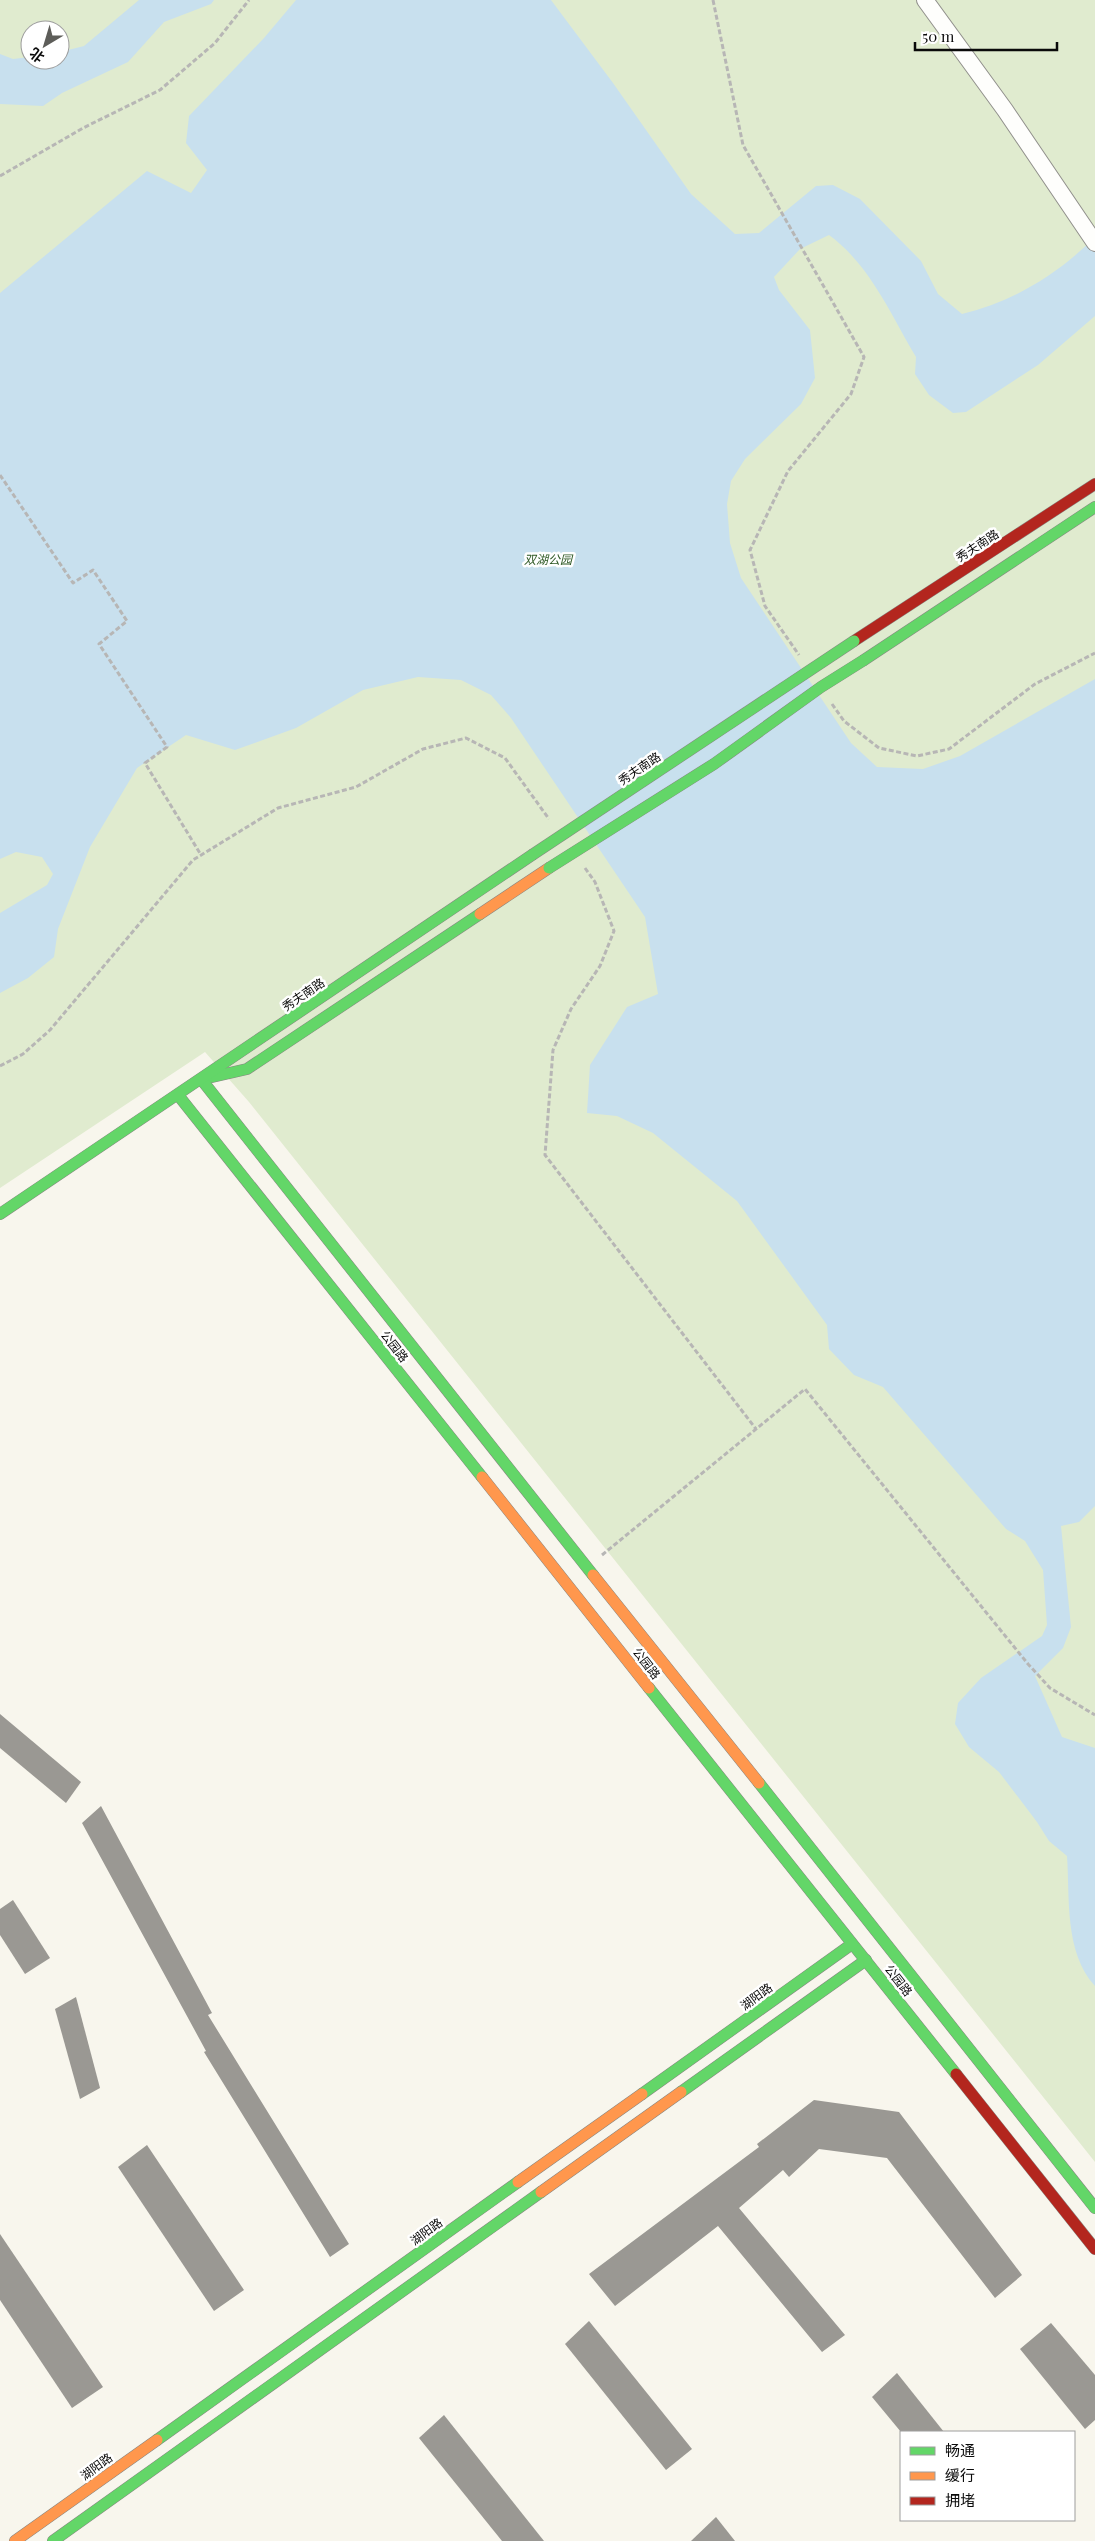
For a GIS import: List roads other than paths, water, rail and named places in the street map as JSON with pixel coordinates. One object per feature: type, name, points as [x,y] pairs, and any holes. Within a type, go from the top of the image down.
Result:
[{"type":"street","points":[[925,0],[1005,110],[1095,244]]},
{"type":"street","name":"秀夫南路","points":[[0,1214],[532,855],[854,641],[1095,484]]},
{"type":"street","name":"秀夫南路","points":[[201,1079],[247,1069],[549,868],[714,764],[821,687],[1095,506]]},
{"type":"street","name":"公园路","points":[[201,1079],[1095,2208]]},
{"type":"street","name":"公园路","points":[[178,1095],[1095,2248]]},
{"type":"street","name":"湖阳路","points":[[16,2541],[852,1944]]},
{"type":"street","points":[[53,2541],[866,1960]]},
{"type":"water","points":[[139,0],[214,0],[211,4],[164,22],[128,62],[62,93],[43,106],[0,104],[0,54],[13,59],[20,58],[20,70],[70,70],[70,50],[84,46]]},
{"type":"water","points":[[296,0],[551,0],[613,83],[691,194],[735,234],[759,233],[816,186],[833,185],[860,199],[921,261],[938,294],[962,314],[999,302],[1034,285],[1066,263],[1095,237],[1095,316],[1038,365],[966,412],[953,413],[929,395],[915,374],[916,357],[868,276],[843,247],[829,235],[800,249],[774,277],[779,290],[810,330],[815,378],[801,404],[745,459],[731,481],[727,504],[730,543],[741,578],[851,743],[877,767],[923,769],[960,756],[1095,679],[1095,1506],[1079,1522],[1061,1526],[1071,1627],[1063,1648],[1035,1676],[1062,1737],[1095,1748],[1095,1986],[1085,1972],[1073,1941],[1070,1924],[1067,1856],[1049,1841],[999,1772],[969,1747],[955,1724],[958,1703],[981,1678],[1042,1636],[1047,1625],[1043,1570],[1025,1541],[1006,1529],[883,1387],[854,1375],[829,1349],[827,1325],[737,1201],[653,1133],[617,1116],[587,1113],[590,1065],[627,1007],[658,994],[645,917],[511,718],[491,695],[461,680],[418,677],[363,690],[296,728],[235,750],[186,735],[137,768],[90,847],[58,929],[54,957],[28,978],[0,993],[0,913],[47,885],[53,874],[42,857],[16,852],[0,859],[0,293],[147,171],[191,193],[207,170],[186,143],[189,116],[264,38]]},
{"type":"park label","name":"双湖公园","points":[[548,559]]}]
